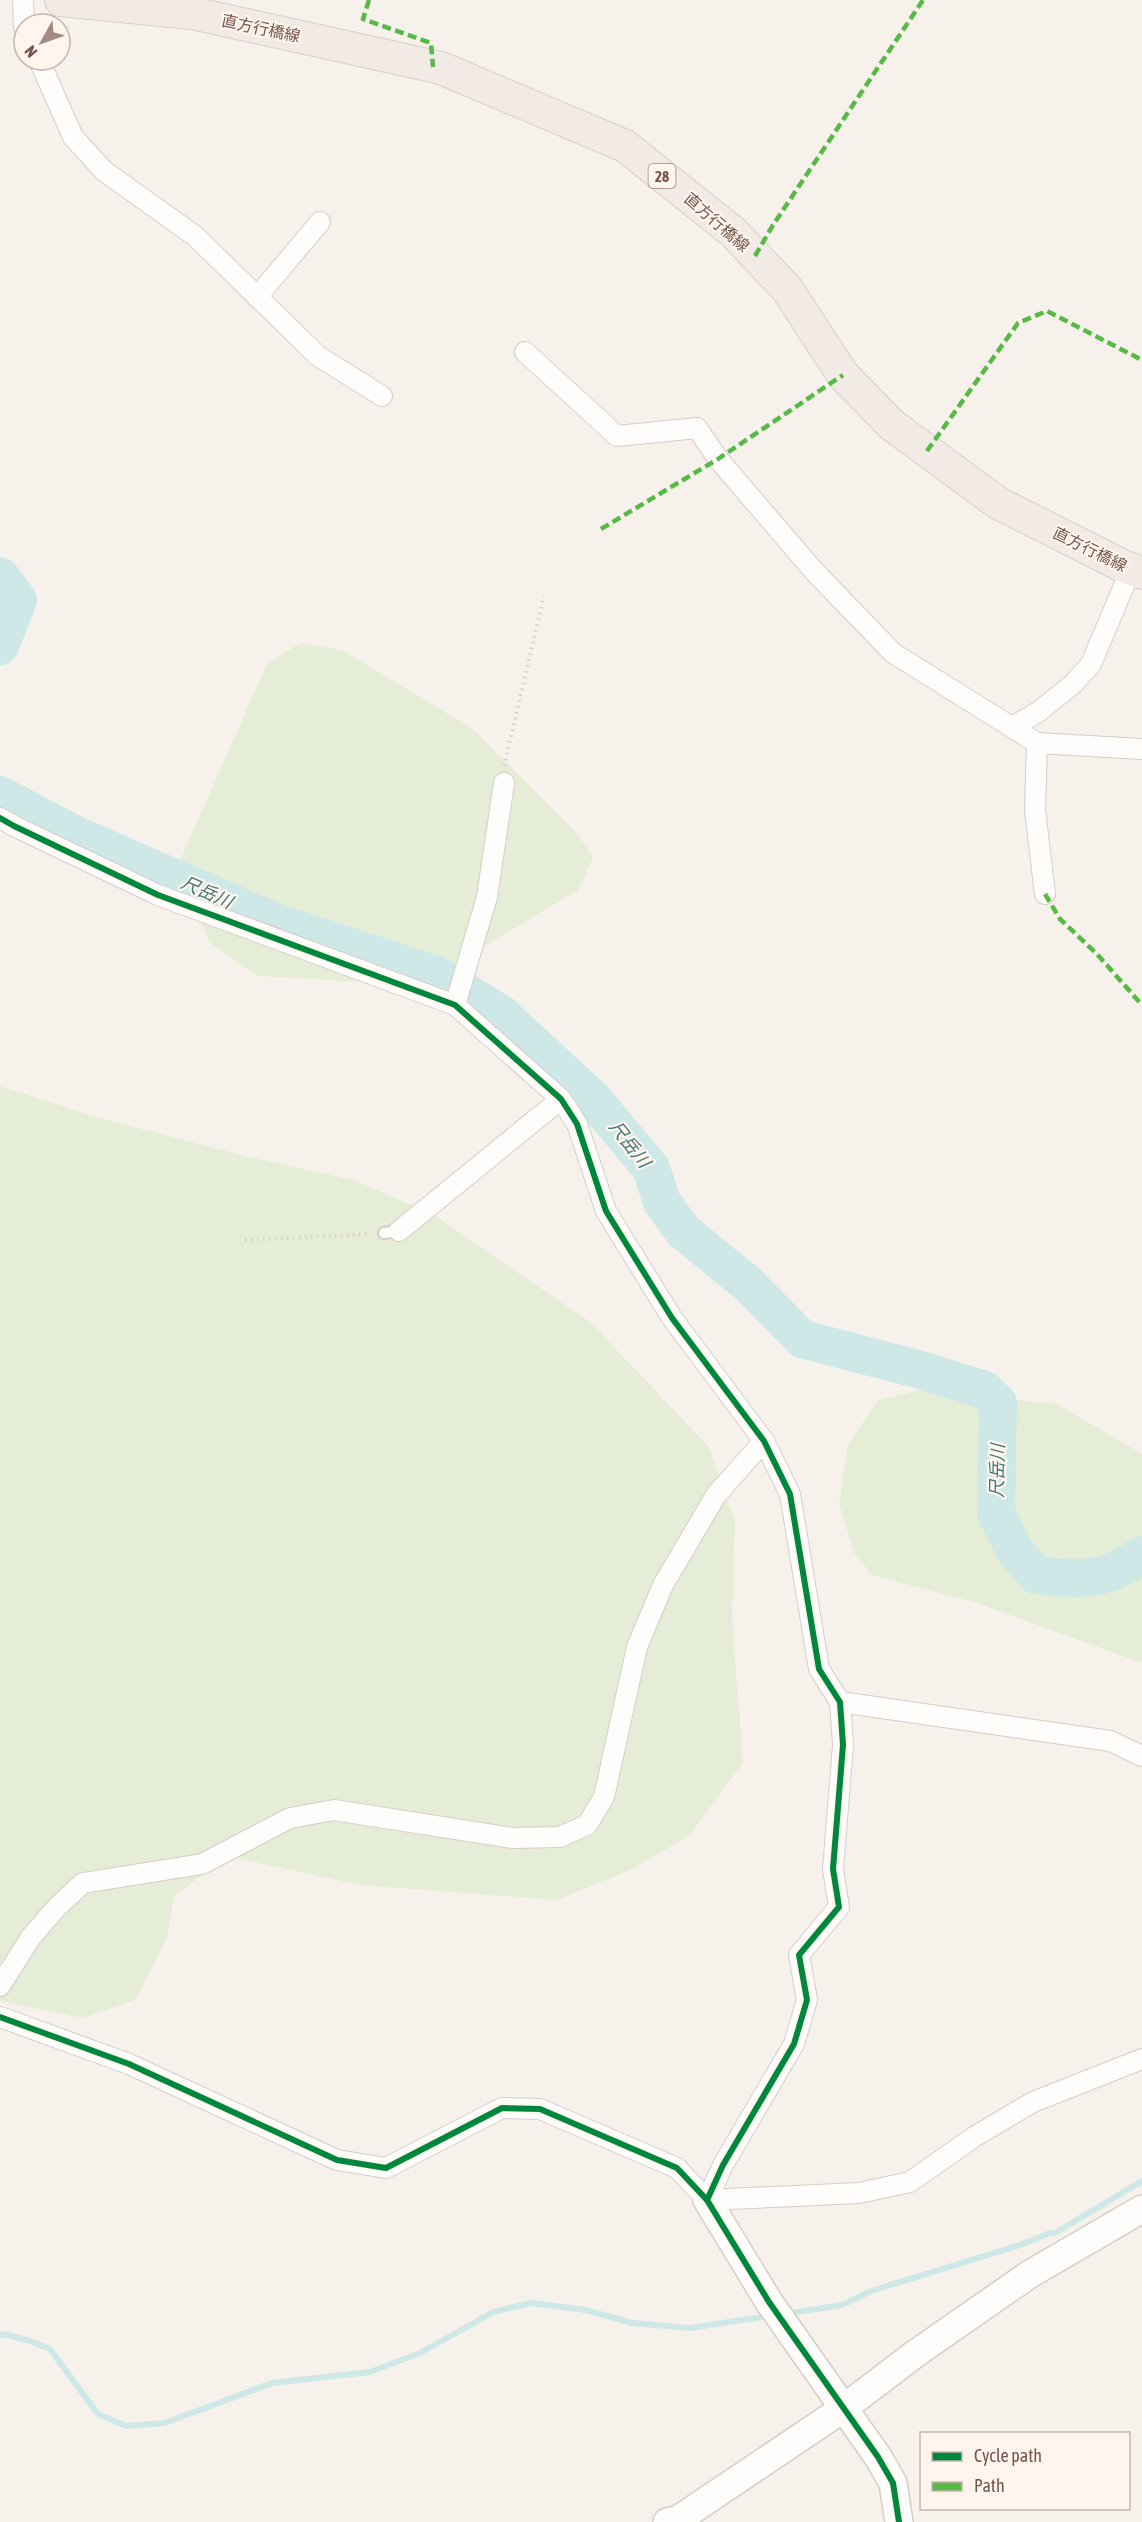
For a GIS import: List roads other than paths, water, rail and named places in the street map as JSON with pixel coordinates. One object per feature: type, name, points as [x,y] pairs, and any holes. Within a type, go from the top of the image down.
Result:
[{"type":"main road","name":"直方行橋線","points":[[62,0],[187,7],[441,68],[625,146],[733,232],[787,289],[843,375],[892,425],[998,503],[1136,571]]},
{"type":"street","points":[[44,72],[73,137],[104,171],[195,236],[318,356],[382,396]]},
{"type":"street","points":[[257,297],[320,222]]},
{"type":"street","points":[[525,352],[617,436],[697,428],[718,459],[813,570],[893,653],[1037,743],[1142,749]]},
{"type":"street","points":[[1012,728],[1038,712],[1073,684],[1091,664],[1136,571]]},
{"type":"street","points":[[1037,743],[1035,810],[1045,894]]},
{"type":"street","points":[[456,1005],[487,897],[503,778]]},
{"type":"street","points":[[0,818],[158,895],[456,1005],[561,1099],[577,1124],[606,1211],[672,1318],[764,1441],[790,1494],[819,1669],[840,1702],[843,1745],[832,1869],[839,1907],[799,1955],[807,2001],[794,2044],[723,2165],[707,2200]]},
{"type":"street","points":[[392,1232],[561,1099]]},
{"type":"street","points":[[0,1986],[31,1937],[57,1907],[83,1883],[202,1864],[290,1818],[334,1810],[513,1838],[560,1838],[587,1825],[603,1797],[637,1647],[663,1585],[716,1495],[764,1441]]},
{"type":"street","points":[[840,1702],[1110,1741],[1142,1756]]},
{"type":"street","points":[[0,2017],[129,2064],[337,2160],[386,2168],[502,2108],[540,2109],[677,2168],[707,2200],[769,2302],[879,2457],[893,2483],[898,2522]]},
{"type":"street","points":[[707,2200],[859,2193],[910,2182],[974,2137],[1034,2102],[1142,2059]]},
{"type":"street","points":[[667,2522],[679,2519],[844,2408],[915,2354],[1030,2274],[1142,2209]]},
{"type":"waterway","name":"尺岳川","points":[[0,576],[18,600],[0,646]]},
{"type":"waterway","name":"尺岳川","points":[[0,795],[78,836],[273,921],[437,975],[500,1013],[593,1099],[651,1168],[662,1202],[683,1231],[748,1284],[802,1339],[917,1369],[985,1390],[998,1403],[996,1513],[1015,1551],[1036,1575],[1066,1578],[1103,1575],[1142,1555]]},
{"type":"waterway","points":[[785,2314],[842,2305],[871,2291],[1055,2233],[1142,2181]]},
{"type":"waterway","points":[[0,2336],[4,2334],[50,2349],[98,2414],[126,2426],[165,2423],[272,2383],[370,2372],[420,2353],[493,2312],[531,2303],[586,2310],[632,2323],[690,2328],[769,2316]]}]
